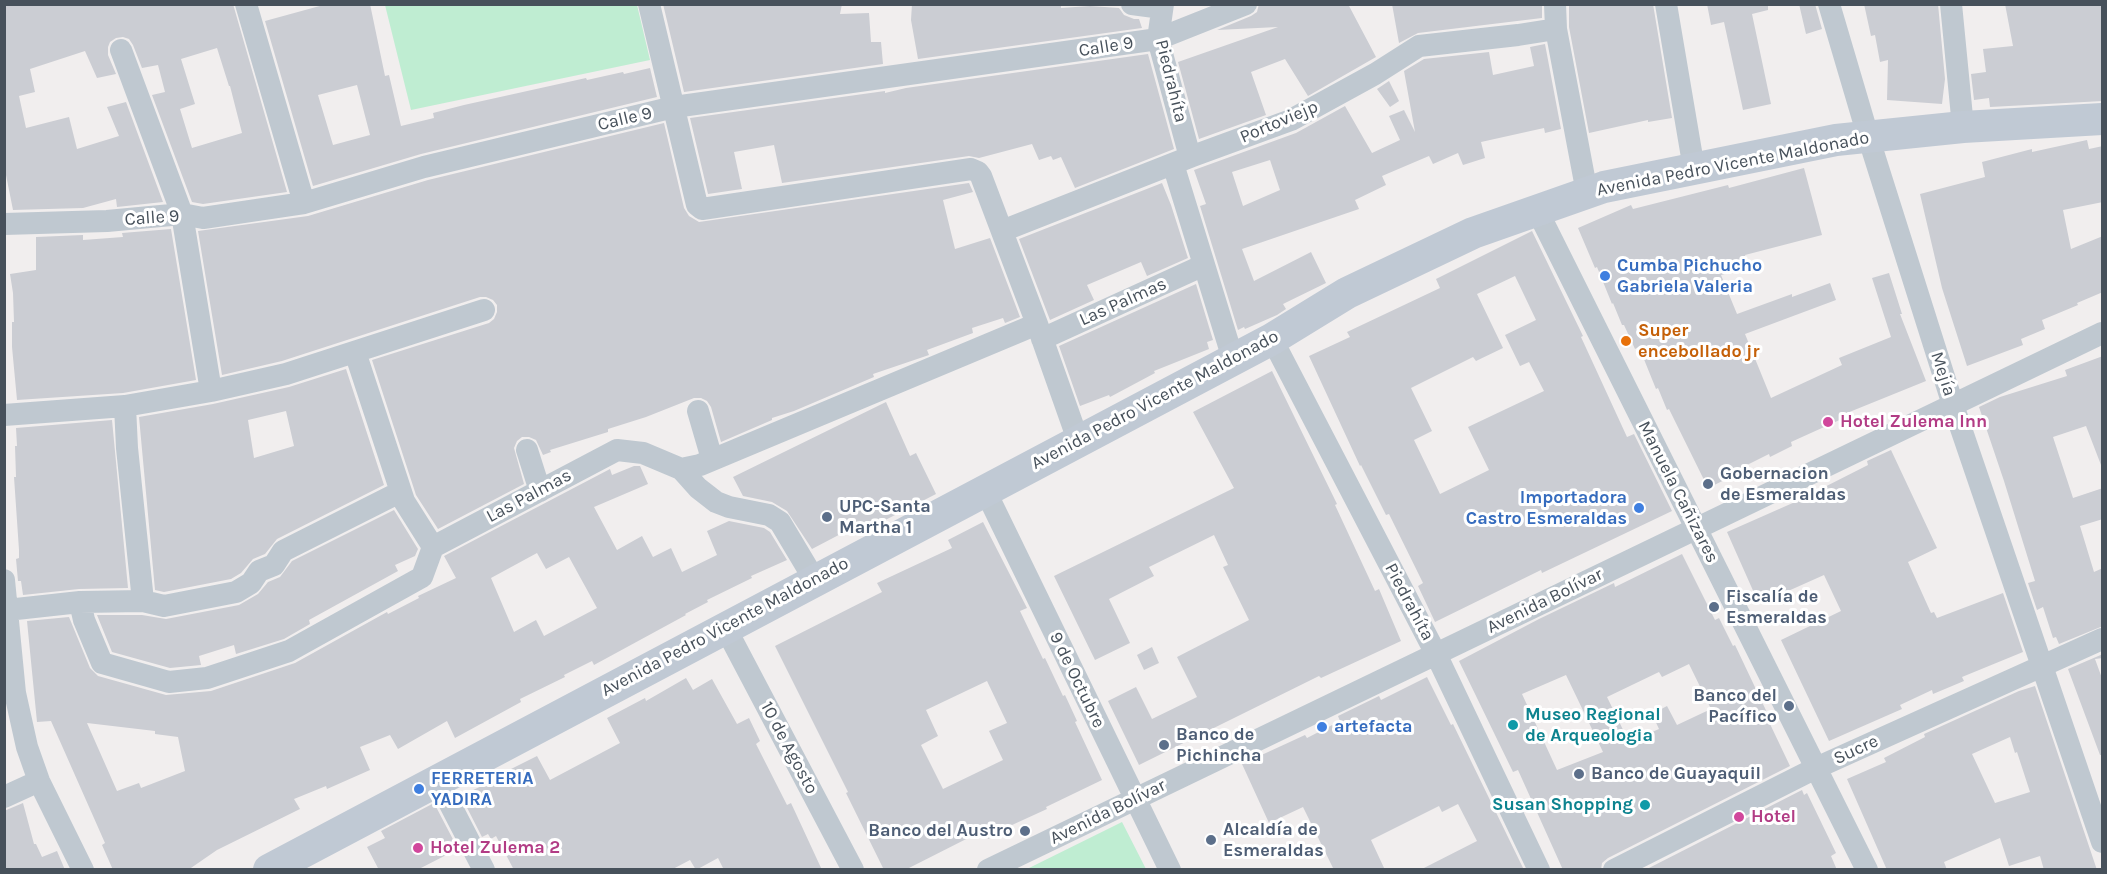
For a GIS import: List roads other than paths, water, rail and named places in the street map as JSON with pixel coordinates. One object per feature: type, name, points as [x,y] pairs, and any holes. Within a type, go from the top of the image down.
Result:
[{"type":"main road","name":"Avenida Pedro Vicente Maldonado","points":[[269,870],[814,579],[1272,339],[1347,293],[1473,232],[1604,187],[1836,140],[1962,127],[2103,119]]},
{"type":"street","points":[[246,4],[304,203]]},
{"type":"street","points":[[649,4],[697,205],[702,209],[975,169],[981,176],[1002,231],[1078,440]]},
{"type":"street","points":[[1132,4],[1162,6]]},
{"type":"street","name":"Calle 9","points":[[4,224],[182,214],[203,218],[304,203],[424,167],[674,107],[1158,39],[1246,4]]},
{"type":"street","points":[[1554,4],[1556,29],[1587,193]]},
{"type":"street","points":[[1666,4],[1694,169]]},
{"type":"street","name":"Mejía","points":[[1829,4],[1953,405],[2103,842]]},
{"type":"street","points":[[1951,4],[1962,127]]},
{"type":"street","name":"Piedrahíta","points":[[1162,6],[1158,39],[1182,161],[1204,265],[1233,359]]},
{"type":"street","name":"Portoviejp","points":[[1002,231],[1291,120],[1375,74],[1419,46],[1556,29]]},
{"type":"street","points":[[121,50],[182,214],[212,391]]},
{"type":"street","name":"Manuela Cañizares","points":[[1537,210],[1867,870]]},
{"type":"street","name":"Las Palmas","points":[[433,548],[617,450],[644,453],[681,470],[700,465],[1204,265]]},
{"type":"street","points":[[4,415],[125,406],[212,391],[286,374],[484,310]]},
{"type":"street","name":"Avenida Bolívar","points":[[988,870],[2103,333]]},
{"type":"street","name":"Piedrahíta","points":[[1272,339],[1436,654],[1539,870]]},
{"type":"street","points":[[80,602],[84,620],[102,663],[169,682],[207,678],[290,651],[422,577],[433,548],[400,492],[355,352]]},
{"type":"street","points":[[125,406],[127,448],[143,601]]},
{"type":"street","points":[[698,411],[712,459]]},
{"type":"street","points":[[527,450],[540,491]]},
{"type":"street","points":[[681,470],[698,489],[717,502],[729,507],[769,515],[780,522],[814,579]]},
{"type":"street","name":"9 de Octubre","points":[[985,490],[1170,870]]},
{"type":"street","points":[[7,610],[80,602],[143,601],[164,606],[236,592],[252,583],[259,571],[274,565],[283,551],[400,492]]},
{"type":"street","points":[[4,580],[10,694],[39,781],[83,870]]},
{"type":"street","name":"10 de Agosto","points":[[725,627],[853,870]]},
{"type":"street","name":"Sucre","points":[[1614,870],[1816,768],[2103,639]]},
{"type":"street","points":[[438,779],[484,870]]},
{"type":"street","points":[[4,797],[39,781]]},
{"type":"place","name":"Cumba Pichucho Gabriela Valeria","points":[[1605,276]]},
{"type":"place","name":"Super encebollado jr","points":[[1626,341]]},
{"type":"place","name":"Hotel Zulema Inn","points":[[1828,422]]},
{"type":"place","name":"Gobernacion de Esmeraldas","points":[[1708,484]]},
{"type":"place","name":"Importadora Castro Esmeraldas","points":[[1639,508]]},
{"type":"place","name":"UPC-Santa Martha 1","points":[[827,517]]},
{"type":"place","name":"Fiscalía de Esmeraldas","points":[[1714,607]]},
{"type":"place","name":"Banco del Pacífico","points":[[1789,706]]},
{"type":"place","name":"Museo Regional de Arqueologia","points":[[1513,725]]},
{"type":"place","name":"artefacta","points":[[1322,727]]},
{"type":"place","name":"Banco de Pichincha","points":[[1164,745]]},
{"type":"place","name":"Banco de Guayaquil","points":[[1579,774]]},
{"type":"place","name":"FERRETERIA YADIRA","points":[[419,789]]},
{"type":"place","name":"Susan Shopping","points":[[1645,805]]},
{"type":"place","name":"Hotel","points":[[1739,817]]},
{"type":"place","name":"Banco del Austro","points":[[1025,831]]},
{"type":"place","name":"Alcaldía de Esmeraldas","points":[[1211,840]]},
{"type":"place","name":"Hotel Zulema 2","points":[[418,848]]}]
